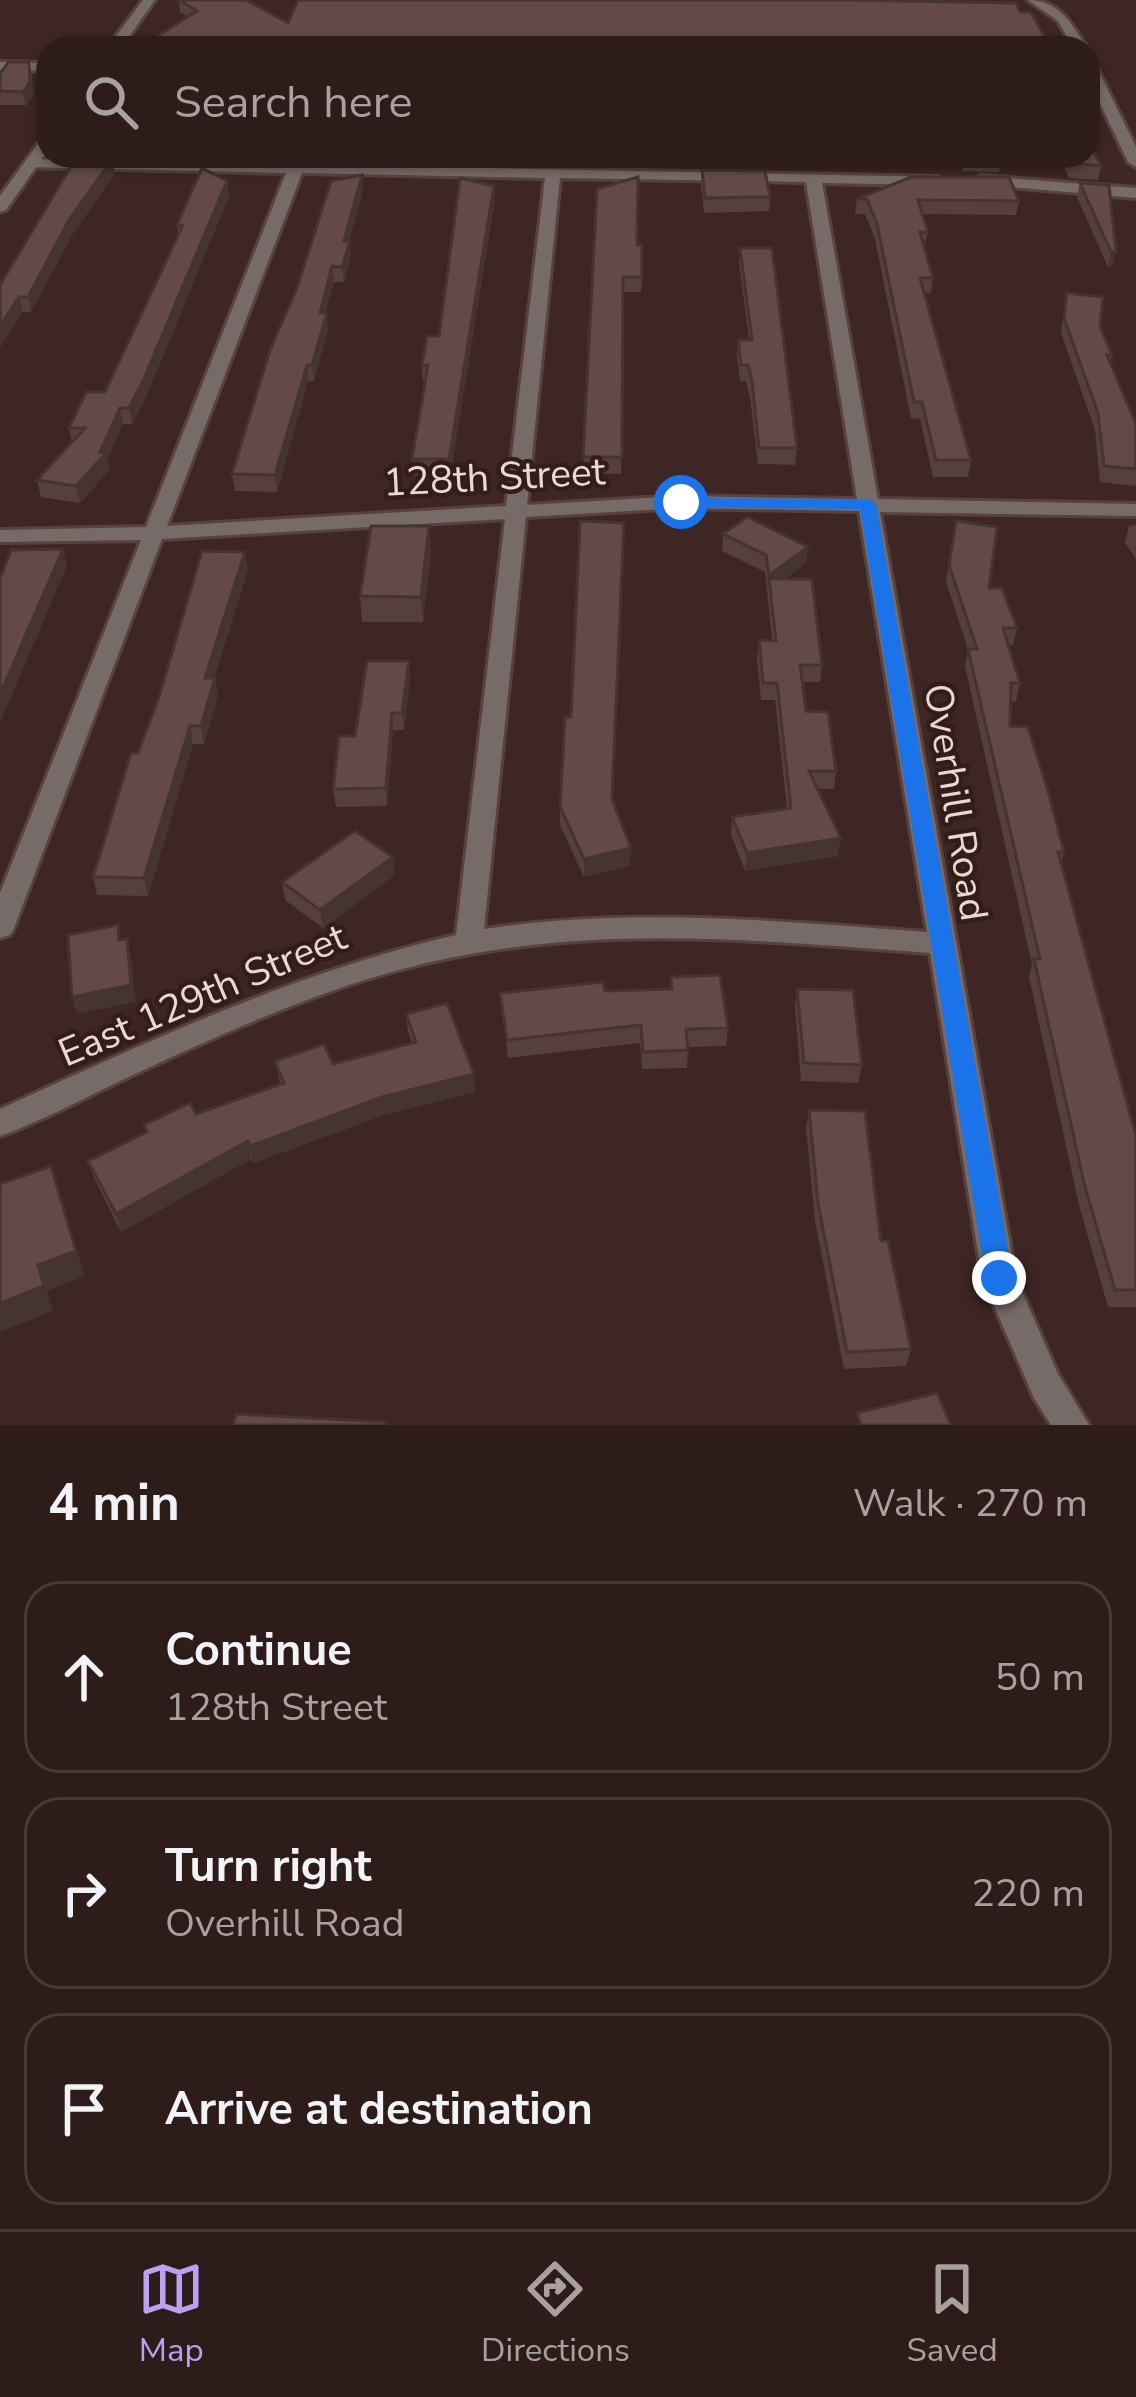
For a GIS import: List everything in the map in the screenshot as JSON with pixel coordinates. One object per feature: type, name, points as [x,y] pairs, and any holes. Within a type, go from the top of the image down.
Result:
[{"type":"street","points":[[123,36],[149,0]]},
{"type":"street","points":[[1034,0],[1063,19],[1073,36]]},
{"type":"street","points":[[0,65],[36,66]]},
{"type":"street","points":[[1100,97],[1136,162]]},
{"type":"street","points":[[0,207],[36,157]]},
{"type":"street","points":[[31,164],[36,164]]},
{"type":"street","points":[[0,928],[296,168],[950,180]]},
{"type":"street","points":[[469,942],[553,172]]},
{"type":"street","name":"Overhill Road","points":[[813,177],[999,1278],[1046,1386],[1071,1425]]},
{"type":"street","points":[[974,181],[1136,193]]},
{"type":"street","name":"128th Street","points":[[0,536],[154,533],[681,502],[1136,510]]},
{"type":"street","name":"East 129th Street","points":[[0,1123],[257,1006],[373,965],[469,942],[549,930],[651,925],[940,943]]},
{"type":"building","points":[[179,0],[246,0],[288,23],[298,0],[1016,3],[1020,12],[1031,12],[1044,36],[158,36],[197,11]]},
{"type":"building","points":[[9,62],[29,62],[30,82],[23,92],[0,91],[0,73]]},
{"type":"building","points":[[70,168],[106,168],[69,220],[28,297],[19,297],[0,326],[0,285]]},
{"type":"building","points":[[202,168],[227,181],[143,381],[129,408],[120,408],[100,452],[106,453],[76,486],[37,480],[85,428],[69,428],[86,392],[105,392],[183,225],[177,225]]},
{"type":"building","points":[[702,170],[765,171],[770,197],[705,198]]},
{"type":"building","points":[[362,175],[344,241],[350,241],[342,267],[332,266],[320,313],[327,313],[275,475],[232,474],[270,350],[297,288],[331,181]]},
{"type":"building","points":[[638,177],[637,245],[642,245],[642,277],[623,277],[622,457],[583,457],[597,189]]},
{"type":"building","points":[[911,177],[1009,177],[1019,201],[918,200],[928,232],[920,232],[933,278],[920,278],[971,460],[936,460],[922,402],[914,402],[877,224],[867,199],[857,199]]},
{"type":"building","points":[[460,178],[494,186],[449,459],[412,459],[428,365],[422,365],[427,336],[439,336]]},
{"type":"building","points":[[1080,183],[1109,185],[1116,251],[1111,252]]},
{"type":"building","points":[[740,248],[772,248],[797,448],[759,448],[752,381],[748,365],[741,365],[738,340],[752,340]]},
{"type":"building","points":[[1067,293],[1103,297],[1100,327],[1136,424],[1136,469],[1104,466],[1098,413],[1064,318]]},
{"type":"building","points":[[747,517],[808,547],[769,575],[766,555],[723,534]]},
{"type":"building","points":[[580,521],[624,523],[612,799],[631,848],[584,859],[560,807],[565,717],[571,717]]},
{"type":"building","points":[[956,521],[997,527],[989,588],[1002,588],[1017,628],[1003,628],[1020,683],[1011,683],[1010,726],[1028,727],[1048,791],[1064,852],[1058,852],[1136,1136],[1136,1290],[1115,1290],[1085,1187],[1034,959],[1040,959],[968,649],[977,649],[949,565]]},
{"type":"building","points":[[371,526],[429,526],[421,597],[360,596]]},
{"type":"building","points":[[63,549],[0,694],[0,574],[11,550]]},
{"type":"building","points":[[202,551],[245,552],[205,678],[215,678],[201,726],[190,726],[144,878],[93,877],[131,753],[138,753],[159,697]]},
{"type":"building","points":[[769,579],[812,579],[822,665],[800,665],[806,711],[828,712],[836,771],[809,771],[841,838],[747,853],[732,817],[791,808],[777,683],[763,683],[759,640],[776,641]]},
{"type":"building","points":[[367,661],[409,661],[402,713],[392,713],[386,788],[333,789],[339,736],[355,736]]},
{"type":"building","points":[[355,831],[393,857],[320,910],[282,882]]},
{"type":"building","points":[[118,925],[119,940],[127,939],[131,985],[72,997],[68,935]]},
{"type":"building","points":[[720,975],[728,1028],[686,1029],[688,1050],[643,1052],[641,1025],[507,1040],[500,993],[603,982],[605,991],[672,989],[671,977]]},
{"type":"building","points":[[797,989],[853,990],[862,1065],[804,1063]]},
{"type":"building","points":[[447,1003],[474,1074],[382,1097],[250,1146],[248,1141],[116,1214],[88,1161],[147,1132],[144,1125],[190,1103],[196,1114],[284,1083],[275,1061],[324,1044],[333,1064],[416,1042],[406,1014]]},
{"type":"building","points":[[809,1110],[865,1111],[881,1241],[888,1241],[911,1349],[847,1352],[818,1203]]},
{"type":"building","points":[[51,1166],[76,1251],[38,1265],[44,1286],[0,1303],[0,1184]]},
{"type":"building","points":[[937,1393],[951,1425],[861,1425],[857,1413]]},
{"type":"building","points":[[236,1414],[386,1422],[233,1425]]},
{"type":"route","points":[[681,502],[868,504],[999,1278]]}]
